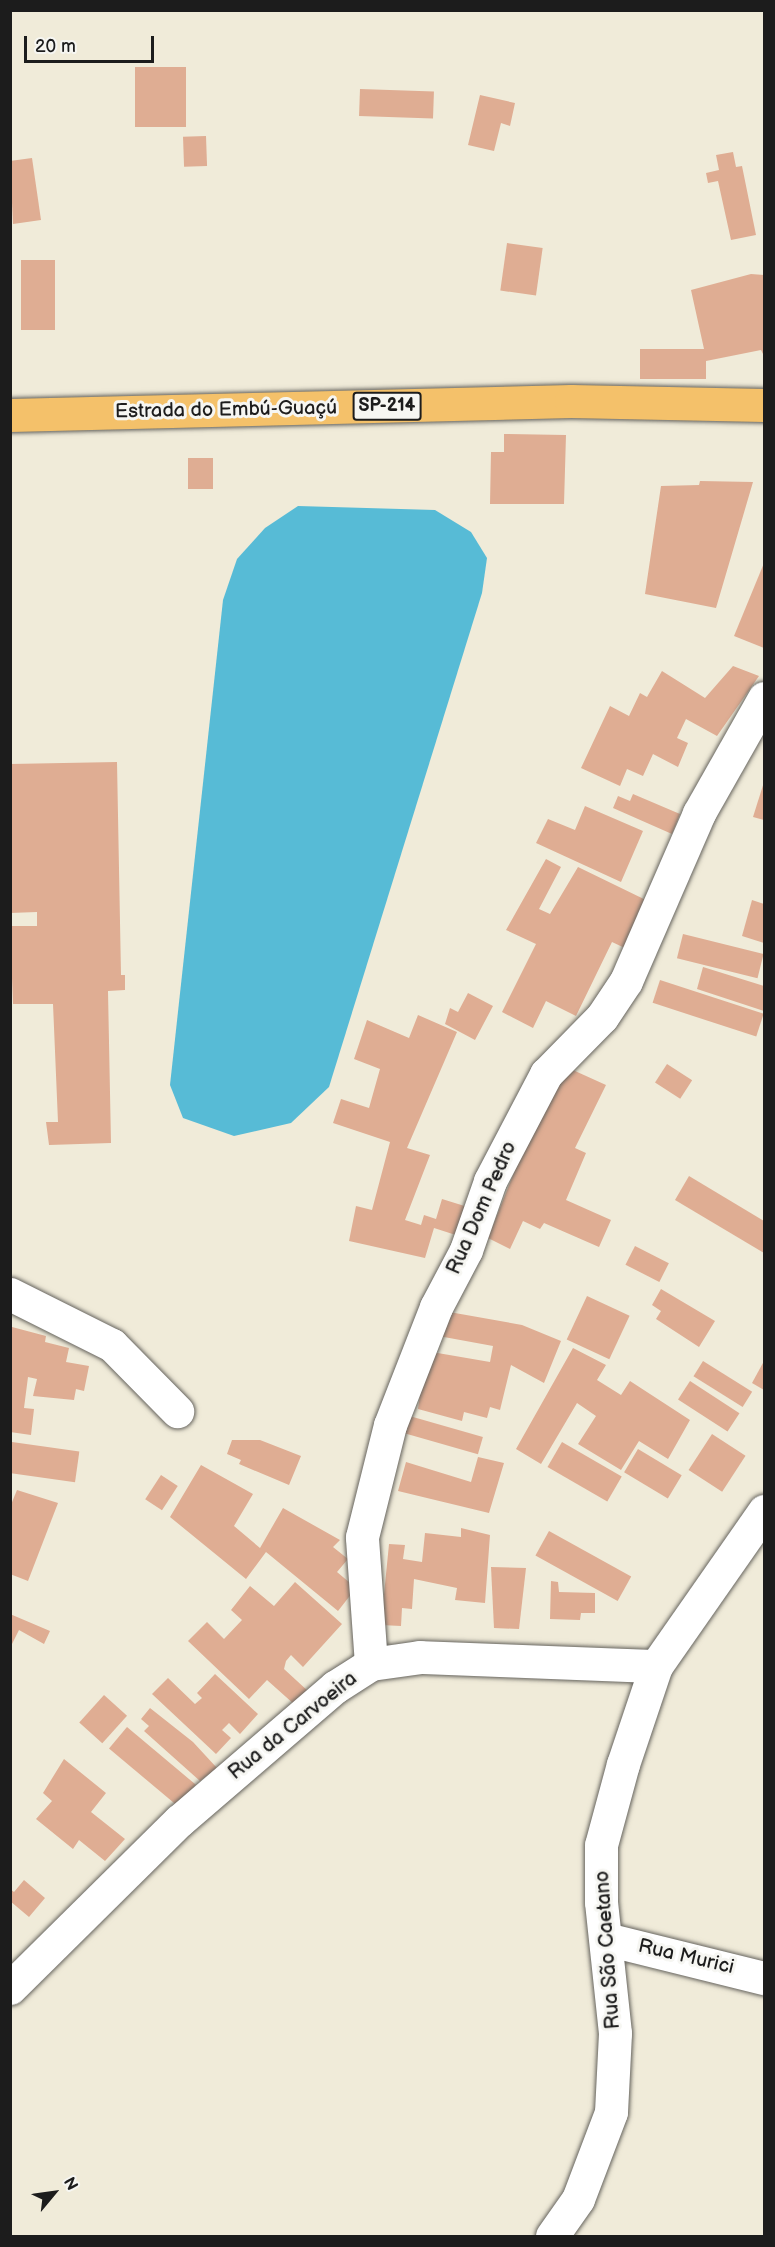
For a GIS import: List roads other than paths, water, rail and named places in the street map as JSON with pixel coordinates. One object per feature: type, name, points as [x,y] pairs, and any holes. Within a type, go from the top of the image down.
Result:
[{"type":"main road","name":"Estrada do Embú-Guaçú","points":[[10,415],[571,402],[765,405]]},
{"type":"street","name":"Rua Dom Pedro","points":[[371,1664],[362,1537],[390,1425],[436,1307],[466,1250],[490,1181],[546,1074],[602,1017],[627,981],[699,813],[765,698]]},
{"type":"street","points":[[10,1294],[112,1345],[177,1411]]},
{"type":"street","name":"Rua São Caetano","points":[[552,2236],[578,2199],[611,2112],[615,2033],[606,1939],[601,1845],[656,1666],[765,1511]]},
{"type":"street","name":"Rua da Carvoeira","points":[[10,1988],[179,1821],[335,1687],[371,1664],[420,1657],[656,1666]]},
{"type":"street","name":"Rua Murici","points":[[606,1939],[765,1978]]},
{"type":"water","points":[[298,506],[435,510],[471,532],[487,558],[482,593],[329,1087],[291,1123],[234,1136],[183,1118],[170,1085],[223,600],[237,559],[265,528]]}]
